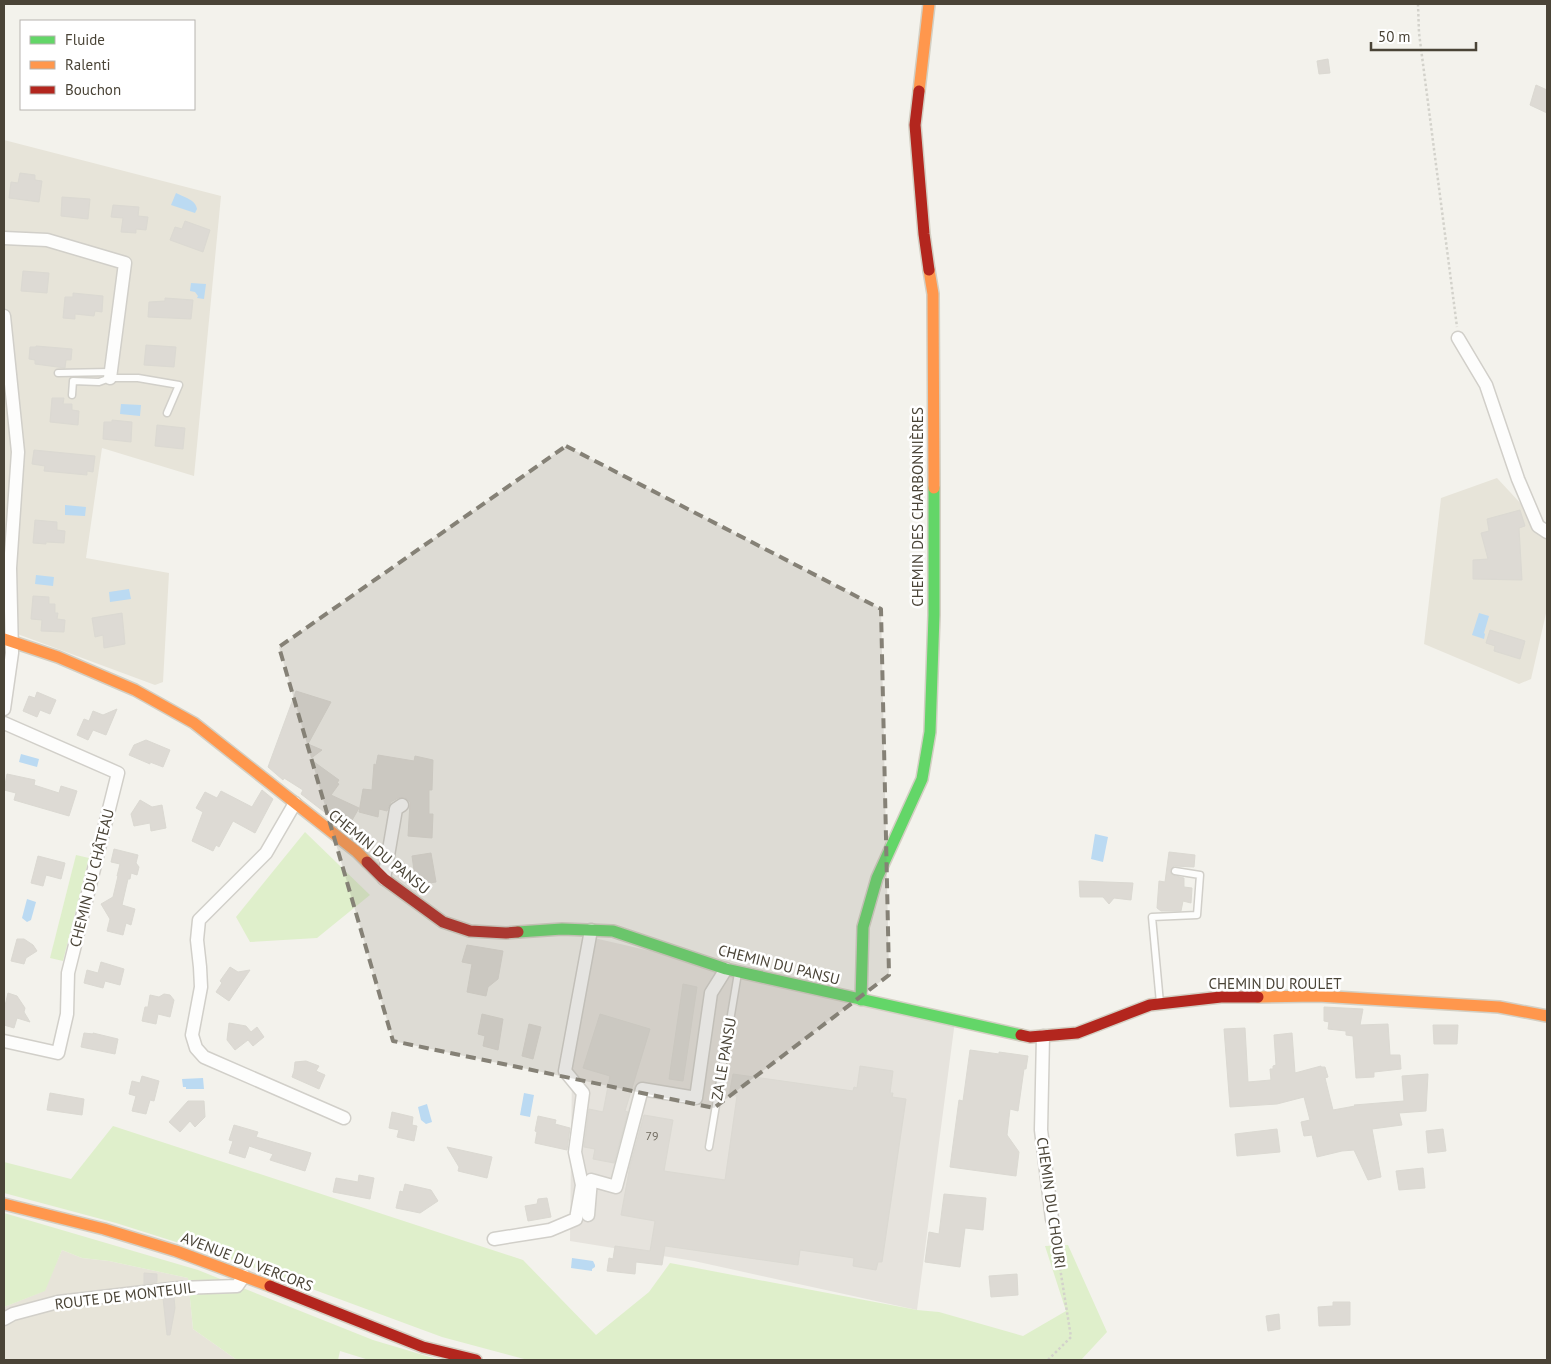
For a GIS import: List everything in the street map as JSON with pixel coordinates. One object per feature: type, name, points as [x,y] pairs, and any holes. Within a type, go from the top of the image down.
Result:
[{"type":"street","name":"CHEMIN DES CHARBONNIÈRES","points":[[861,1000],[863,928],[876,878],[922,779],[930,732],[934,615],[933,294],[924,234],[915,125],[929,4]]},
{"type":"street","points":[[4,238],[47,240],[125,263],[110,375]]},
{"type":"street","points":[[4,316],[7,366],[18,452],[10,568],[8,640],[12,653],[4,709]]},
{"type":"street","points":[[1458,338],[1486,385],[1518,479],[1538,526],[1547,532]]},
{"type":"street","name":"CHEMIN DU PANSU","points":[[8,640],[58,657],[135,690],[194,723],[357,852],[384,879],[443,922],[470,932],[506,933],[562,929],[613,931],[732,970],[861,1000]]},
{"type":"street","name":"CHEMIN DU CHÂTEAU","points":[[4,723],[118,773],[68,973],[67,1014],[58,1052],[4,1041]]},
{"type":"street","points":[[295,803],[266,853],[199,920],[197,940],[201,987],[192,1035],[196,1048],[204,1057],[344,1118]]},
{"type":"street","points":[[384,879],[396,809],[402,805]]},
{"type":"street","points":[[494,1240],[550,1230],[576,1219],[582,1185],[575,1152],[582,1093],[565,1071],[591,930]]},
{"type":"street","points":[[588,1215],[591,1180],[616,1187],[642,1089],[696,1098],[711,994],[732,970]]},
{"type":"street","name":"CHEMIN DU ROULET","points":[[861,1000],[1030,1037],[1077,1034],[1150,1005],[1221,997],[1318,996],[1499,1007],[1547,1016]]},
{"type":"street","name":"CHEMIN DU CHOURI","points":[[1043,1036],[1041,1130],[1052,1218]]},
{"type":"street","name":"AVENUE DU VERCORS","points":[[4,1204],[113,1232],[176,1251],[423,1347],[476,1360]]},
{"type":"street","name":"ROUTE DE MONTEUIL","points":[[4,1319],[13,1314],[58,1302],[179,1288],[237,1286],[244,1276]]},
{"type":"lane","points":[[58,372],[138,378],[178,385],[167,413]]},
{"type":"lane","points":[[72,395],[73,381],[99,382],[110,375]]},
{"type":"lane","points":[[1160,1004],[1152,917],[1197,915],[1200,875],[1175,871]]},
{"type":"lane","name":"ZA LE PANSU","points":[[709,1146],[732,970]]},
{"type":"path","points":[[1418,4],[1419,33],[1458,338]]},
{"type":"path","name":"CHEMIN DU CHOURI","points":[[1048,1360],[1070,1337],[1052,1218]]},
{"type":"highlighted area","points":[[566,446],[881,609],[889,975],[714,1108],[393,1041],[279,647]]},
{"type":"shaded area","points":[[4,140],[221,196],[194,476],[102,448],[86,558],[169,573],[163,682],[155,685],[4,629]]},
{"type":"shaded area","points":[[1497,478],[1547,532],[1547,609],[1531,679],[1519,684],[1424,644],[1441,498]]},
{"type":"shaded area","points":[[594,938],[955,1021],[917,1310],[694,1261],[570,1241],[572,1070]]},
{"type":"shaded area","points":[[62,1250],[82,1258],[109,1261],[188,1278],[193,1329],[237,1360],[4,1360],[4,1307],[44,1291]]},
{"type":"green space","points":[[305,832],[370,895],[317,938],[250,942],[236,917]]},
{"type":"green space","points":[[76,855],[89,858],[63,961],[50,958]]},
{"type":"green space","points":[[113,1126],[523,1260],[596,1335],[649,1292],[670,1263],[917,1310],[939,1312],[1023,1336],[1066,1311],[1045,1246],[1068,1245],[1107,1332],[1081,1360],[528,1360],[442,1337],[239,1262],[116,1223],[4,1193],[4,1162],[71,1179]]},
{"type":"green space","points":[[4,1213],[198,1270],[373,1340],[440,1360],[369,1360],[340,1351],[338,1360],[237,1360],[193,1329],[188,1278],[109,1261],[82,1258],[62,1250],[45,1291],[4,1307]]},
{"type":"water","points":[[176,193],[194,203],[197,209],[195,213],[171,205]]},
{"type":"water","points":[[191,283],[206,284],[204,299],[197,298],[198,296],[195,292],[190,291]]},
{"type":"water","points":[[121,404],[141,405],[140,416],[120,414]]},
{"type":"water","points":[[65,505],[86,507],[85,516],[65,515]]},
{"type":"water","points":[[36,575],[54,577],[53,586],[35,584]]},
{"type":"water","points":[[129,589],[131,599],[110,602],[109,592]]},
{"type":"water","points":[[1479,613],[1489,616],[1484,639],[1472,635]]},
{"type":"water","points":[[21,754],[39,759],[37,767],[19,762]]},
{"type":"water","points":[[1095,834],[1108,837],[1103,862],[1091,859]]},
{"type":"water","points":[[27,899],[36,902],[31,920],[27,922],[22,918]]},
{"type":"water","points":[[203,1078],[204,1089],[186,1089],[186,1087],[183,1087],[182,1079]]},
{"type":"water","points":[[524,1093],[534,1095],[530,1117],[520,1115]]},
{"type":"water","points":[[427,1104],[432,1122],[426,1124],[421,1120],[418,1107]]},
{"type":"water","points":[[572,1258],[593,1261],[595,1267],[592,1271],[571,1268]]},
{"type":"building","points":[[1328,59],[1330,73],[1319,74],[1317,61]]},
{"type":"building","points":[[1536,85],[1547,90],[1547,113],[1530,105]]},
{"type":"building","points":[[20,173],[35,175],[35,180],[42,181],[39,202],[9,198],[11,182],[18,183]]},
{"type":"building","points":[[62,197],[90,199],[88,219],[61,216]]},
{"type":"building","points":[[113,205],[139,207],[138,216],[148,217],[146,230],[136,229],[136,233],[121,232],[123,218],[111,217]]},
{"type":"building","points":[[185,221],[210,230],[203,252],[170,240],[175,227],[182,229]]},
{"type":"building","points":[[23,271],[49,273],[47,293],[21,291]]},
{"type":"building","points":[[73,293],[103,296],[102,312],[95,311],[94,316],[75,314],[75,319],[63,318],[65,297],[73,297]]},
{"type":"building","points":[[165,298],[193,300],[191,319],[148,317],[149,302],[165,301]]},
{"type":"building","points":[[146,345],[176,347],[174,367],[144,365]]},
{"type":"building","points":[[30,347],[72,349],[71,360],[66,360],[65,368],[35,364],[35,360],[29,359]]},
{"type":"building","points":[[52,398],[64,398],[63,404],[72,404],[72,410],[79,411],[78,425],[50,422]]},
{"type":"building","points":[[112,420],[132,422],[131,442],[103,439],[104,422],[112,422]]},
{"type":"building","points":[[157,425],[185,428],[183,449],[155,446]]},
{"type":"building","points":[[34,450],[95,456],[93,472],[87,471],[87,475],[44,471],[45,466],[32,464]]},
{"type":"building","points":[[1520,510],[1525,526],[1519,528],[1522,580],[1473,579],[1473,560],[1488,559],[1481,533],[1489,531],[1487,519]]},
{"type":"building","points":[[35,520],[57,522],[57,530],[65,531],[64,543],[33,543]]},
{"type":"building","points":[[33,596],[49,597],[49,604],[55,604],[55,613],[58,613],[57,619],[65,620],[64,632],[41,631],[42,620],[31,619]]},
{"type":"building","points":[[122,613],[125,644],[104,648],[103,635],[95,637],[92,618]]},
{"type":"building","points":[[1490,630],[1525,641],[1520,659],[1494,651],[1495,646],[1486,643]]},
{"type":"building","points":[[296,691],[331,702],[308,744],[322,750],[310,759],[339,780],[337,783],[339,784],[331,795],[359,808],[345,828],[301,794],[303,790],[284,778],[283,780],[268,767]]},
{"type":"building","points":[[37,692],[56,700],[50,714],[40,710],[37,717],[23,711],[29,696],[35,698]]},
{"type":"building","points":[[117,709],[106,735],[93,730],[88,740],[77,735],[84,719],[89,721],[93,711],[103,715]]},
{"type":"building","points":[[146,740],[170,750],[163,767],[129,755],[134,745]]},
{"type":"building","points":[[378,755],[414,761],[415,756],[433,760],[432,790],[429,790],[429,814],[433,814],[432,838],[408,836],[410,802],[405,798],[398,798],[391,802],[387,811],[379,809],[378,817],[359,812],[363,789],[372,790],[374,764],[376,765]]},
{"type":"building","points":[[7,774],[35,780],[34,785],[59,793],[61,786],[77,791],[69,816],[14,800],[16,793],[4,790]]},
{"type":"building","points":[[262,790],[273,799],[255,833],[233,821],[219,847],[216,845],[213,851],[192,841],[203,812],[196,808],[205,792],[217,798],[221,791],[252,807]]},
{"type":"building","points":[[140,800],[152,807],[162,805],[166,828],[151,831],[150,823],[134,826],[131,814]]},
{"type":"building","points":[[114,849],[138,855],[136,863],[139,867],[137,875],[131,873],[130,879],[128,879],[122,905],[135,909],[131,925],[126,923],[123,935],[107,931],[110,919],[101,904],[113,897],[118,876],[120,864],[111,862]]},
{"type":"building","points":[[1169,852],[1195,855],[1194,867],[1174,866],[1170,870],[1172,875],[1184,878],[1184,887],[1192,888],[1191,903],[1183,901],[1181,911],[1161,911],[1157,908],[1159,881],[1165,882]]},
{"type":"building","points":[[431,853],[436,882],[416,885],[412,856]]},
{"type":"building","points":[[38,856],[65,863],[61,879],[46,875],[43,886],[31,883]]},
{"type":"building","points":[[1079,881],[1133,883],[1131,900],[1114,898],[1109,904],[1103,897],[1080,897]]},
{"type":"building","points":[[17,939],[24,939],[33,945],[37,951],[26,958],[24,964],[11,961]]},
{"type":"building","points":[[467,945],[503,951],[498,979],[488,987],[486,996],[467,992],[472,964],[462,962]]},
{"type":"building","points":[[101,962],[124,969],[120,985],[105,981],[103,988],[84,983],[87,970],[98,973]]},
{"type":"building","points":[[230,967],[238,972],[250,970],[229,1001],[216,992],[222,983],[220,981]]},
{"type":"building","points":[[683,984],[697,987],[683,1081],[669,1079]]},
{"type":"building","points":[[8,993],[17,996],[25,1008],[24,1012],[30,1022],[17,1018],[14,1028],[4,1025],[4,1010]]},
{"type":"building","points":[[164,994],[170,995],[174,1000],[170,1017],[158,1014],[156,1024],[142,1021],[145,1007],[148,1007],[150,995],[159,997]]},
{"type":"building","points":[[1324,1007],[1363,1009],[1360,1025],[1388,1024],[1390,1055],[1400,1055],[1401,1069],[1374,1072],[1374,1077],[1356,1078],[1353,1036],[1346,1035],[1346,1031],[1328,1029],[1329,1022],[1324,1021]]},
{"type":"building","points":[[482,1014],[503,1019],[498,1050],[483,1046],[485,1036],[478,1034]]},
{"type":"building","points":[[600,1014],[650,1029],[625,1111],[628,1112],[614,1163],[593,1159],[595,1149],[584,1147],[589,1109],[603,1112],[610,1076],[583,1068]]},
{"type":"building","points":[[229,1023],[246,1026],[251,1032],[257,1027],[264,1037],[253,1046],[248,1040],[235,1050],[227,1040]]},
{"type":"building","points":[[529,1024],[541,1027],[533,1059],[522,1056]]},
{"type":"building","points":[[1433,1025],[1458,1025],[1457,1044],[1434,1044]]},
{"type":"building","points":[[1245,1028],[1248,1082],[1271,1080],[1270,1069],[1273,1069],[1273,1066],[1276,1065],[1274,1035],[1292,1033],[1295,1073],[1321,1066],[1325,1067],[1328,1077],[1325,1078],[1333,1110],[1354,1105],[1404,1101],[1402,1076],[1428,1074],[1426,1111],[1399,1113],[1402,1125],[1372,1129],[1381,1177],[1368,1180],[1354,1150],[1317,1157],[1312,1135],[1304,1136],[1301,1122],[1310,1120],[1304,1097],[1277,1104],[1230,1107],[1224,1029]]},
{"type":"building","points":[[84,1033],[93,1033],[118,1039],[115,1054],[81,1047]]},
{"type":"building","points":[[970,1050],[1028,1056],[1026,1069],[1024,1069],[1018,1111],[1010,1109],[1007,1135],[1019,1152],[1016,1176],[950,1167],[959,1100],[963,1101]]},
{"type":"building","points":[[306,1061],[319,1066],[316,1071],[325,1075],[319,1089],[292,1077],[295,1062]]},
{"type":"building","points":[[860,1066],[893,1071],[890,1093],[893,1093],[892,1097],[906,1099],[882,1262],[878,1262],[876,1270],[853,1266],[854,1258],[800,1250],[798,1265],[665,1246],[662,1265],[636,1262],[635,1274],[607,1271],[609,1258],[613,1259],[615,1246],[650,1251],[655,1221],[621,1215],[630,1166],[644,1115],[673,1120],[664,1171],[725,1180],[737,1096],[729,1095],[733,1074],[853,1091],[854,1087],[857,1088]]},
{"type":"building","points":[[142,1076],[159,1081],[154,1101],[150,1100],[146,1114],[132,1111],[136,1096],[129,1094],[132,1081],[140,1083]]},
{"type":"building","points":[[50,1093],[84,1099],[82,1115],[47,1110]]},
{"type":"building","points":[[188,1101],[204,1101],[205,1117],[195,1127],[190,1121],[180,1132],[169,1122]]},
{"type":"building","points":[[392,1112],[413,1117],[412,1125],[417,1126],[414,1141],[397,1137],[399,1130],[389,1128]]},
{"type":"building","points":[[538,1116],[556,1120],[555,1124],[570,1128],[567,1150],[535,1143]]},
{"type":"building","points":[[234,1125],[258,1132],[256,1137],[311,1153],[305,1171],[270,1160],[273,1154],[249,1146],[245,1158],[229,1153],[233,1141],[229,1140]]},
{"type":"building","points":[[1277,1129],[1280,1152],[1237,1156],[1235,1134]]},
{"type":"building","points":[[1443,1129],[1446,1151],[1428,1153],[1426,1131]]},
{"type":"building","points":[[447,1147],[492,1157],[487,1178],[458,1171],[459,1167]]},
{"type":"building","points":[[1423,1168],[1425,1188],[1399,1190],[1396,1171]]},
{"type":"building","points":[[359,1175],[374,1178],[370,1199],[333,1192],[336,1178],[358,1182]]},
{"type":"building","points":[[405,1184],[431,1190],[438,1201],[420,1213],[396,1208],[400,1191],[403,1192]]},
{"type":"building","points":[[944,1194],[986,1198],[983,1230],[965,1228],[960,1267],[925,1262],[929,1232],[939,1234]]},
{"type":"building","points":[[547,1198],[551,1217],[528,1221],[525,1206],[537,1204],[538,1199]]},
{"type":"building","points":[[144,1273],[157,1274],[157,1282],[144,1284]]},
{"type":"building","points":[[1017,1274],[1018,1295],[991,1297],[989,1276]]},
{"type":"building","points":[[174,1297],[175,1308],[170,1335],[167,1335],[163,1298]]},
{"type":"building","points":[[1333,1302],[1350,1302],[1350,1325],[1319,1326],[1318,1307],[1333,1306]]},
{"type":"building","points":[[1279,1314],[1280,1329],[1268,1331],[1266,1316]]},
{"type":"traffic: fast","points":[[861,1000],[863,927],[877,878],[922,779],[930,732],[934,615],[934,488]]},
{"type":"traffic: fast","points":[[518,932],[562,929],[613,931],[726,969],[1021,1035]]},
{"type":"traffic: slow","points":[[919,91],[929,4]]},
{"type":"traffic: slow","points":[[929,270],[933,294],[934,488]]},
{"type":"traffic: slow","points":[[4,639],[58,657],[135,690],[194,723],[357,852],[367,862]]},
{"type":"traffic: slow","points":[[1258,997],[1318,996],[1499,1007],[1547,1016]]},
{"type":"traffic: slow","points":[[4,1204],[104,1229],[176,1251],[270,1286]]},
{"type":"traffic: jam","points":[[919,91],[915,125],[924,234],[929,270]]},
{"type":"traffic: jam","points":[[367,862],[384,879],[443,922],[470,931],[518,932]]},
{"type":"traffic: jam","points":[[1021,1035],[1030,1037],[1077,1033],[1150,1005],[1221,997],[1258,997]]},
{"type":"traffic: jam","points":[[270,1286],[423,1347],[476,1360]]}]
